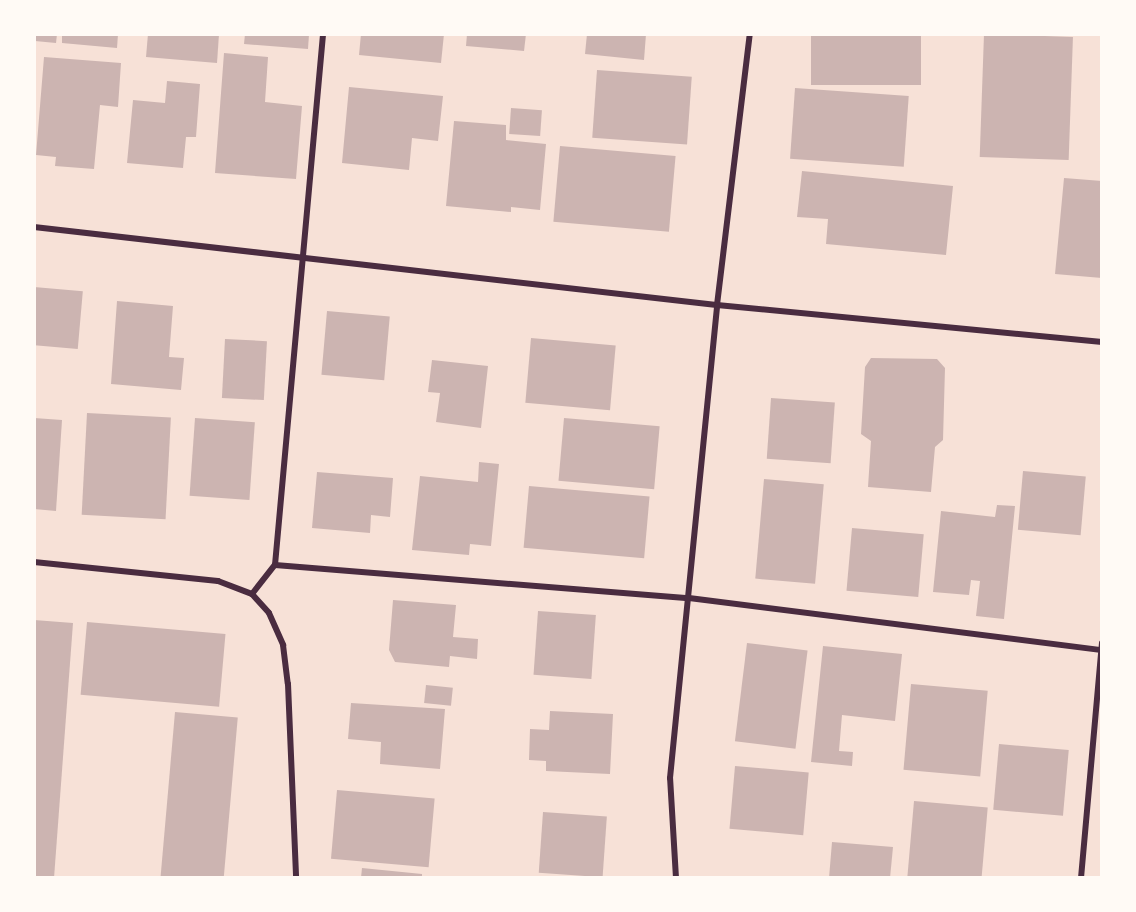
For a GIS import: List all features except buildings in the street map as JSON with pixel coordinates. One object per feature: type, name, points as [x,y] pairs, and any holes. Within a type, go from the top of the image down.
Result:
[{"type":"street","points":[[252,594],[275,565],[323,34]]},
{"type":"street","points":[[676,878],[670,778],[717,305],[750,34]]},
{"type":"street","points":[[34,227],[717,305],[1101,342]]},
{"type":"street","points":[[34,562],[218,581],[252,594],[269,613],[283,645],[288,684],[297,878]]},
{"type":"street","points":[[275,565],[689,598],[1101,650]]},
{"type":"street","points":[[1081,878],[1101,644]]}]
